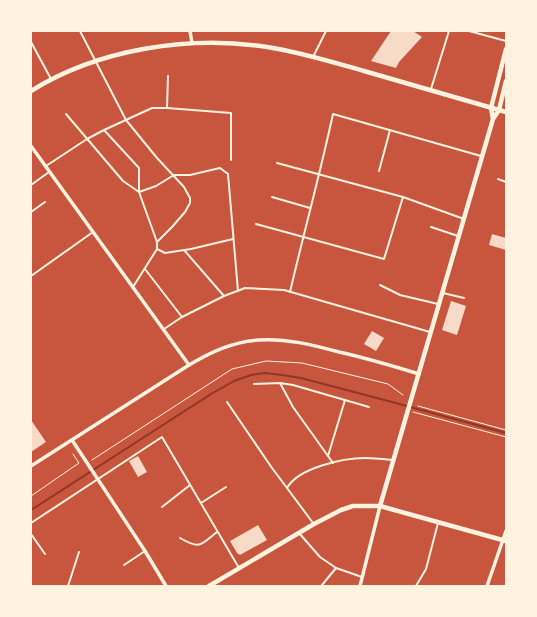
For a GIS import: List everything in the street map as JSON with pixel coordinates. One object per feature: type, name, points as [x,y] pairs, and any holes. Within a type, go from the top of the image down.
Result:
[{"type":"street","points":[[190,31],[192,43]]},
{"type":"street","points":[[31,91],[51,79],[95,62],[139,50],[192,43],[237,44],[267,47],[313,57],[506,112]]},
{"type":"street","points":[[493,119],[491,108],[506,48]]},
{"type":"street","points":[[360,586],[380,506],[438,304],[464,219],[481,156],[493,119],[499,110],[506,81]]},
{"type":"street","points":[[31,146],[189,365]]},
{"type":"street","points":[[31,466],[189,365],[212,352],[235,344],[258,340],[282,340],[307,343],[419,374]]},
{"type":"street","points":[[72,440],[145,551],[166,586]]},
{"type":"street","points":[[210,586],[314,524],[341,510],[353,506],[380,506],[504,540]]},
{"type":"street","points":[[486,586],[506,531]]},
{"type":"lane","points":[[80,31],[126,120],[161,163],[184,186],[190,198],[190,203],[172,228],[157,242]]},
{"type":"lane","points":[[313,57],[326,31]]},
{"type":"lane","points":[[431,90],[449,31]]},
{"type":"lane","points":[[469,31],[506,41]]},
{"type":"lane","points":[[31,42],[51,79]]},
{"type":"lane","points":[[167,108],[168,76]]},
{"type":"lane","points":[[46,166],[87,139],[152,108],[231,113],[232,160]]},
{"type":"lane","points":[[66,114],[123,181],[139,192]]},
{"type":"lane","points":[[290,292],[310,208],[320,174],[333,114],[481,156]]},
{"type":"lane","points":[[104,130],[139,168],[139,192],[157,242],[157,249],[133,287]]},
{"type":"lane","points":[[378,171],[390,130]]},
{"type":"lane","points":[[277,163],[402,197],[464,219]]},
{"type":"lane","points":[[139,192],[156,186],[174,176],[190,175],[220,168],[228,174],[238,291]]},
{"type":"lane","points":[[31,185],[50,172]]},
{"type":"lane","points":[[498,179],[506,182]]},
{"type":"lane","points":[[272,197],[310,208]]},
{"type":"lane","points":[[256,224],[384,260],[402,197]]},
{"type":"lane","points":[[31,212],[44,202]]},
{"type":"lane","points":[[431,227],[459,236]]},
{"type":"lane","points":[[31,276],[93,232]]},
{"type":"lane","points":[[157,249],[165,253],[233,239]]},
{"type":"lane","points":[[184,250],[224,296]]},
{"type":"lane","points":[[145,269],[182,317]]},
{"type":"lane","points":[[380,285],[400,295],[438,304]]},
{"type":"lane","points":[[164,329],[182,317],[224,296],[245,288],[264,288],[290,292],[430,332]]},
{"type":"lane","points":[[442,293],[464,298]]},
{"type":"lane","points":[[254,384],[280,382],[369,407]]},
{"type":"lane","points":[[280,382],[294,407],[333,463]]},
{"type":"lane","points":[[328,456],[345,400]]},
{"type":"lane","points":[[227,402],[272,468],[314,524]]},
{"type":"lane","points":[[31,523],[162,437],[239,568]]},
{"type":"lane","points":[[287,488],[289,484],[299,475],[315,468],[333,463],[364,458],[394,461]]},
{"type":"lane","points":[[162,507],[190,485]]},
{"type":"lane","points":[[201,503],[226,487]]},
{"type":"lane","points":[[416,586],[426,569],[438,522]]},
{"type":"lane","points":[[180,538],[192,546],[199,545],[217,532]]},
{"type":"lane","points":[[299,533],[320,557],[336,568],[363,577]]},
{"type":"lane","points":[[31,534],[45,554]]},
{"type":"lane","points":[[124,565],[145,551]]},
{"type":"lane","points":[[68,586],[80,552]]},
{"type":"lane","points":[[322,585],[336,568]]},
{"type":"path","points":[[91,460],[232,369],[251,364],[266,361],[302,363],[388,384],[403,395]]},
{"type":"path","points":[[418,406],[506,430]]},
{"type":"path","points":[[408,411],[506,437]]},
{"type":"path","points":[[31,496],[79,463],[73,454]]},
{"type":"building","points":[[391,31],[413,31],[422,37],[399,62],[396,68],[371,61]]},
{"type":"building","points":[[492,234],[506,238],[506,250],[489,245]]},
{"type":"building","points":[[451,301],[466,306],[457,335],[442,330]]},
{"type":"building","points":[[372,331],[384,338],[376,351],[364,344]]},
{"type":"building","points":[[31,420],[46,442],[31,452]]},
{"type":"building","points":[[138,456],[147,472],[138,477],[129,461]]},
{"type":"building","points":[[258,525],[267,540],[240,555],[237,553],[230,541]]},
{"type":"waterway","points":[[31,510],[211,394],[234,381],[251,375],[265,373],[301,378],[506,433]]}]
